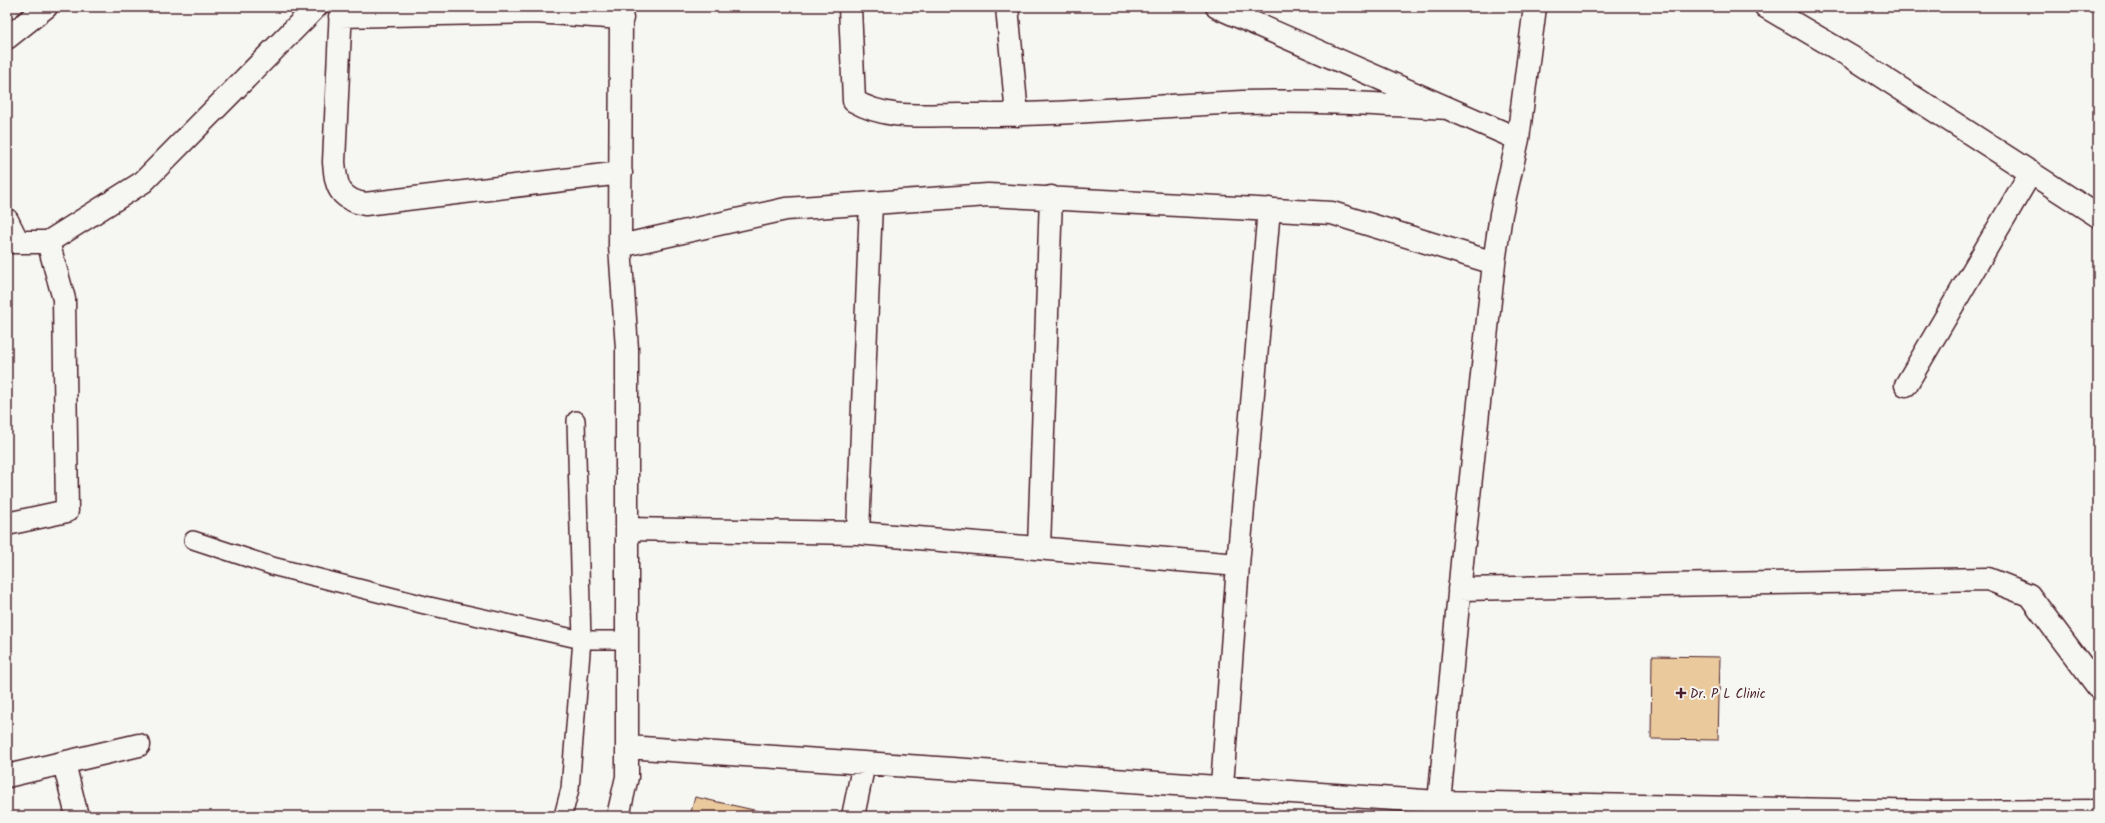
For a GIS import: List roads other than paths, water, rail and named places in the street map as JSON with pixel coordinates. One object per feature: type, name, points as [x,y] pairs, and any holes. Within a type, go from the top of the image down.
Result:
[{"type":"street","points":[[7,38],[46,7]]},
{"type":"street","points":[[7,220],[13,242],[48,242],[143,182],[316,7]]},
{"type":"street","points":[[850,7],[854,101],[866,108],[887,115],[1017,116],[1292,101],[1344,102],[1447,108]]},
{"type":"street","points":[[1007,7],[1017,116]]},
{"type":"street","points":[[1218,7],[1518,139]]},
{"type":"street","points":[[1439,802],[1459,589],[1494,263],[1501,214],[1518,139],[1535,7]]},
{"type":"street","points":[[1766,7],[1853,58],[2098,216]]},
{"type":"street","points":[[618,816],[627,777],[627,349],[620,246],[622,12],[340,12],[334,162],[336,180],[340,191],[353,201],[365,204],[620,173]]},
{"type":"street","points":[[1906,385],[2031,172]]},
{"type":"street","points":[[620,246],[786,209],[988,195],[1051,197],[1332,213],[1494,263]]},
{"type":"street","points":[[1039,548],[1051,197]]},
{"type":"street","points":[[858,533],[871,203]]},
{"type":"street","points":[[1222,786],[1238,565],[1269,209]]},
{"type":"street","points":[[7,524],[67,511],[64,299],[48,242]]},
{"type":"street","points":[[627,529],[858,533],[1238,565]]},
{"type":"street","points":[[1459,589],[1988,579],[2029,595],[2098,688]]},
{"type":"street","points":[[7,776],[139,745]]},
{"type":"street","points":[[627,747],[1222,786],[1439,802],[1693,812],[1963,814],[2098,811]]},
{"type":"street","points":[[64,763],[77,816]]},
{"type":"street","points":[[853,816],[864,763]]},
{"type":"lane","points":[[563,816],[570,789],[582,640],[576,420]]},
{"type":"lane","points":[[193,540],[272,566],[425,605],[582,640],[627,640]]},
{"type":"place","name":"Dr. P L Clinic","points":[[1681,693]]}]
